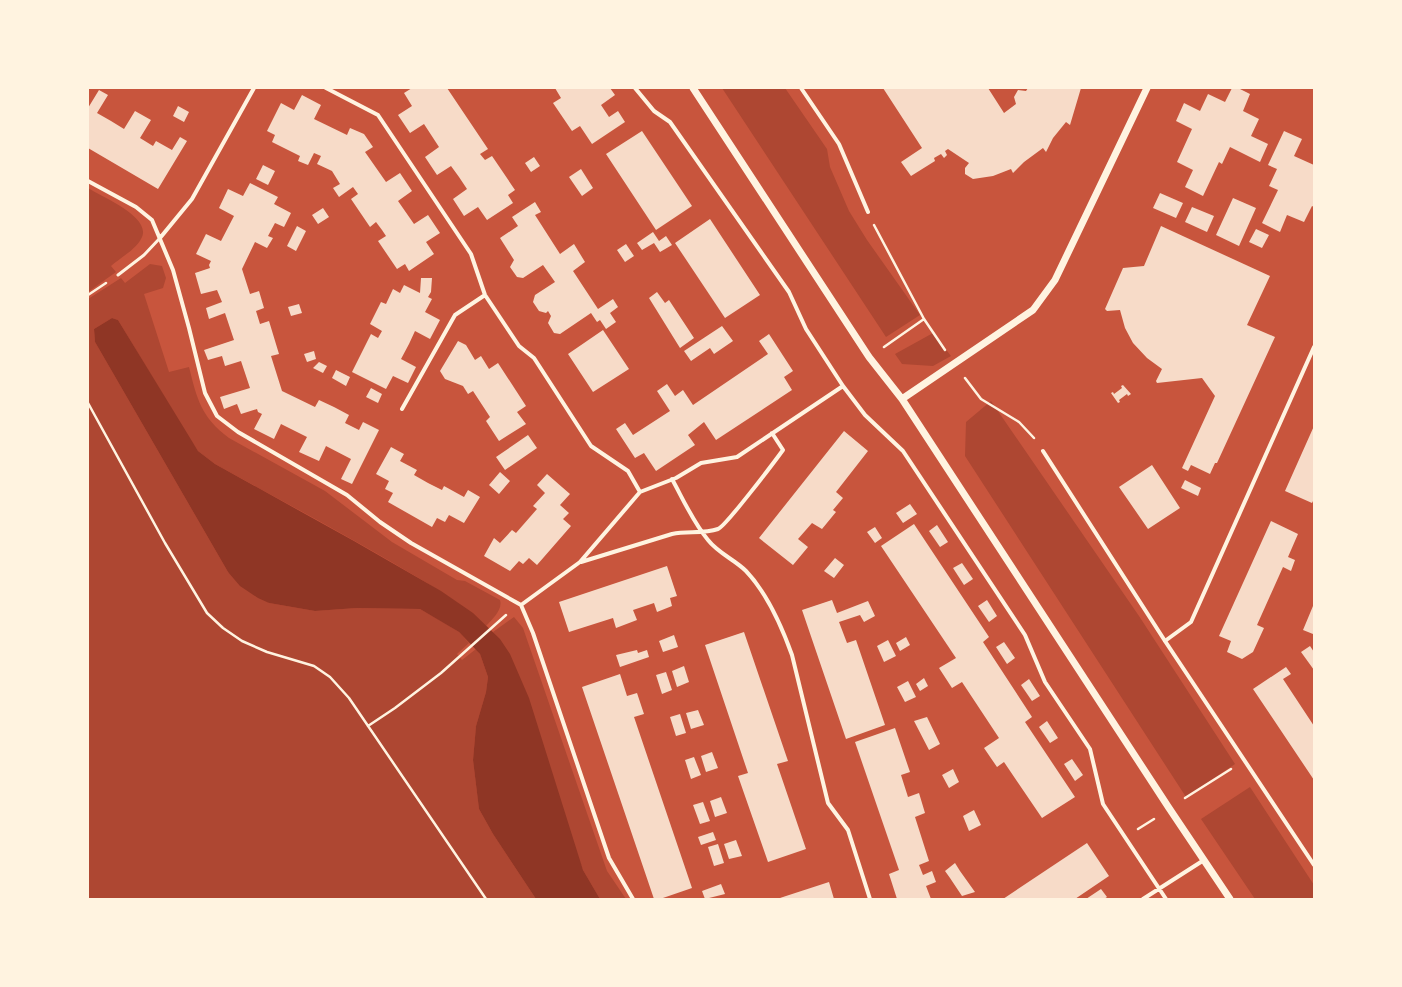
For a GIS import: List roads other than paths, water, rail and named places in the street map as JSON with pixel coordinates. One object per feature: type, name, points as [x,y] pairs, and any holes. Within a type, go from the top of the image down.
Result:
[{"type":"street","points":[[160,238],[192,200],[254,88]]},
{"type":"street","points":[[326,88],[378,115],[471,254],[484,295],[519,346],[534,358],[590,446],[628,471],[640,492]]},
{"type":"street","points":[[635,88],[654,111],[670,122],[789,292],[806,329],[843,386],[864,415],[903,451],[1025,635],[1045,682],[1090,749],[1103,804],[1166,899]]},
{"type":"street","points":[[692,88],[869,357],[902,399],[1230,899]]},
{"type":"street","points":[[801,88],[839,144],[868,212]]},
{"type":"street","points":[[902,399],[1033,310],[1055,280],[1147,88]]},
{"type":"street","points":[[88,181],[136,207],[152,220],[175,277],[205,393],[217,416],[238,432],[347,495],[380,522],[411,543],[521,605],[536,641],[609,858],[633,899]]},
{"type":"street","points":[[402,409],[455,315],[484,295]]},
{"type":"street","points":[[1165,641],[1190,622],[1314,347]]},
{"type":"street","points":[[521,605],[580,562],[640,492],[672,479],[701,463],[737,457],[843,386]]},
{"type":"street","points":[[580,562],[672,534],[686,532],[702,533],[720,529],[783,450],[772,433]]},
{"type":"street","points":[[1043,451],[1165,641],[1314,865]]},
{"type":"street","points":[[672,479],[702,533],[709,542],[746,571],[755,582],[775,615],[792,655],[828,803],[848,830],[870,899]]},
{"type":"street","points":[[1143,899],[1204,860]]},
{"type":"lane","points":[[118,275],[144,255],[160,238]]}]
